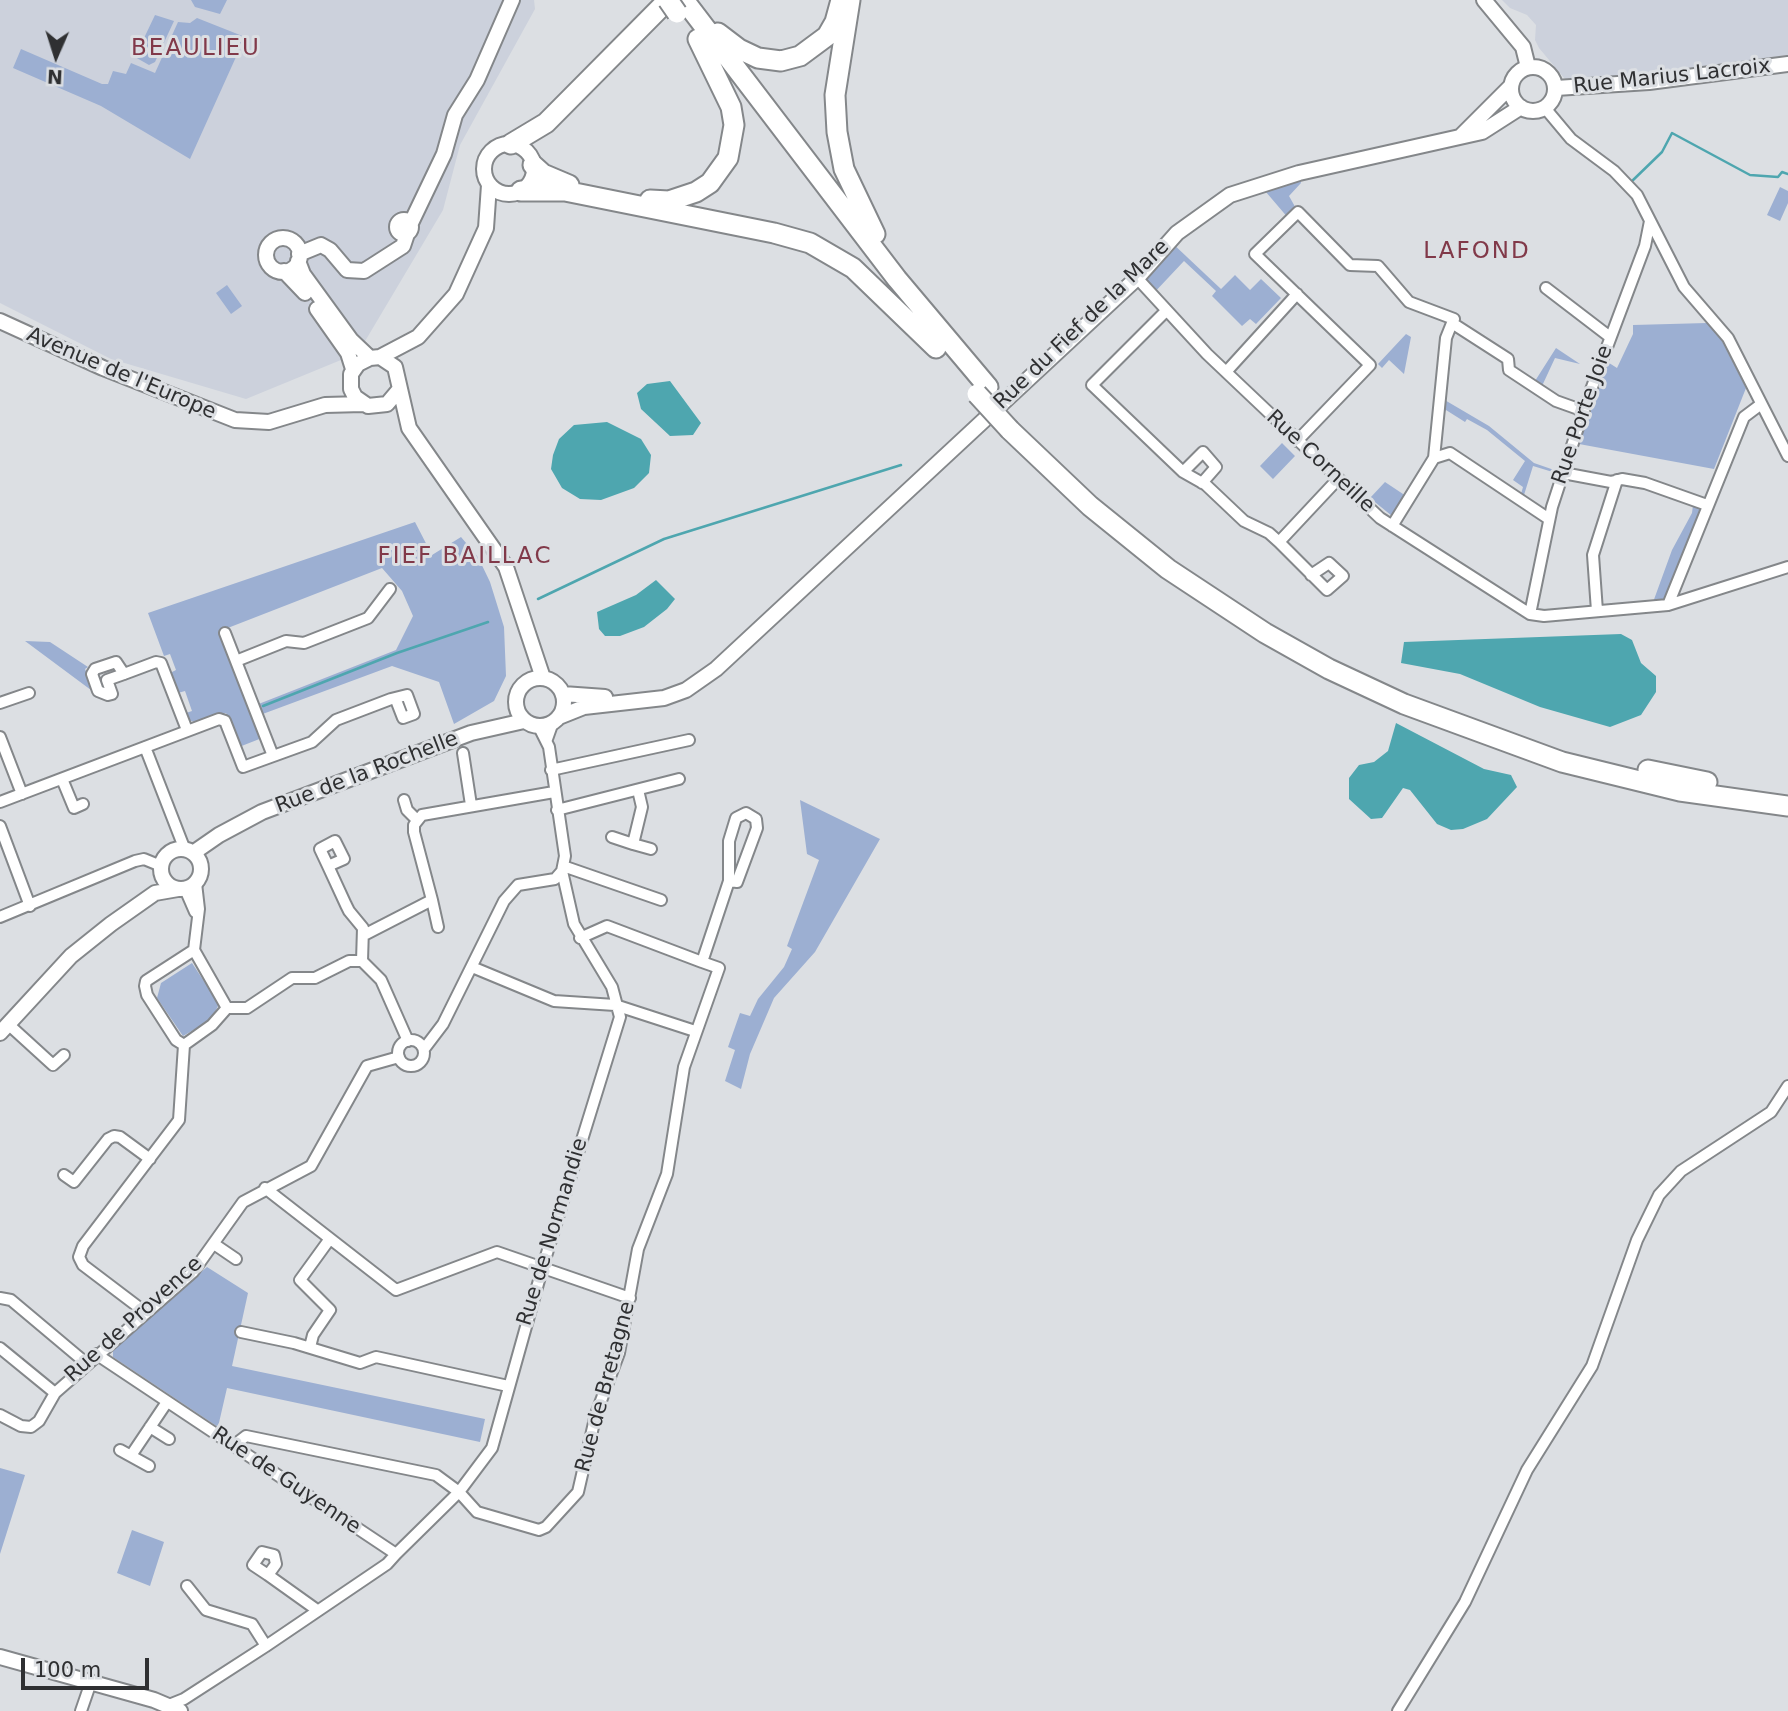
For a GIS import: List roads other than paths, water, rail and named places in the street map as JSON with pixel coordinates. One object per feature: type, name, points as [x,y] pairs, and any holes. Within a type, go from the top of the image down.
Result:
[{"type":"highway","points":[[677,4],[739,49],[758,58],[781,61],[800,56],[827,36],[835,22],[841,0]]},
{"type":"highway","points":[[850,0],[835,95],[839,144],[844,169],[869,224],[889,256],[897,279]]},
{"type":"highway","points":[[546,122],[533,163],[543,174],[569,185],[641,200],[684,197],[709,183],[728,158],[734,125],[726,93],[677,4]]},
{"type":"highway","points":[[511,144],[546,122],[677,4]]},
{"type":"highway","points":[[677,4],[897,279],[982,391]]},
{"type":"highway","points":[[698,39],[936,348]]},
{"type":"highway","points":[[517,192],[565,191],[774,233],[810,243],[853,268],[982,391],[1090,506],[1168,569],[1265,633],[1329,669],[1453,723],[1562,762],[1680,791],[1788,806]]},
{"type":"highway","points":[[1014,424],[1119,514],[1196,574],[1255,612],[1346,663],[1450,708],[1568,750],[1692,779],[1788,793]]},
{"type":"main road","points":[[284,271],[321,245],[330,250],[347,270],[364,271],[403,246],[444,155],[455,115],[477,80],[512,0]]},
{"type":"main road","points":[[1484,0],[1523,47],[1528,67]]},
{"type":"main road","name":"Rue Marius Lacroix","points":[[1556,88],[1661,81],[1788,64]]},
{"type":"main road","points":[[1461,136],[1511,86],[1516,74],[1528,67],[1546,70],[1556,88],[1553,100],[1545,108],[1533,111],[1521,107],[1513,98],[1511,86]]},
{"type":"main road","name":"Rue du Fief de la Mare","points":[[556,720],[584,707],[646,702],[686,690],[716,669],[1137,278],[1177,233],[1230,195],[1299,173],[1482,132],[1521,107]]},
{"type":"main road","points":[[486,228],[489,185],[484,172],[486,157],[497,147],[511,144],[528,153],[533,163],[531,180],[486,228],[456,294],[418,337],[399,375],[398,391],[409,428],[506,567],[537,679]]},
{"type":"main road","points":[[489,185],[505,194],[517,192]]},
{"type":"main road","points":[[399,375],[395,367],[351,340],[303,274],[299,258],[289,239],[280,238],[270,245],[266,254],[268,263],[295,280],[343,346],[352,374],[351,389],[363,404],[379,407],[409,428]]},
{"type":"main road","name":"Avenue de l'Europe","points":[[0,321],[103,368],[235,420],[269,422],[325,405],[363,404]]},
{"type":"main road","points":[[352,374],[375,357],[418,337]]},
{"type":"main road","name":"Avenue de l'Europe","points":[[325,405],[352,374]]},
{"type":"main road","points":[[379,407],[387,404],[398,391]]},
{"type":"main road","name":"Rue du Fief de la Mare","points":[[563,694],[626,697],[666,689],[700,672],[764,623]]},
{"type":"main road","points":[[537,679],[555,684],[563,694],[564,702],[556,720],[543,733],[524,721],[516,701],[520,689],[537,679]]},
{"type":"main road","name":"Rue de la Rochelle","points":[[471,733],[505,713],[516,701]]},
{"type":"main road","name":"Rue de la Rochelle","points":[[162,871],[170,853],[193,856],[210,854],[262,812],[471,733],[524,721]]},
{"type":"main road","points":[[186,887],[193,856]]},
{"type":"main road","points":[[162,871],[168,884],[186,887]]},
{"type":"main road","points":[[155,892],[162,871]]},
{"type":"main road","points":[[4,1028],[71,956],[155,892],[186,887]]},
{"type":"main road","points":[[0,1657],[176,1709]]},
{"type":"street","points":[[1545,108],[1571,139],[1614,171],[1637,195],[1684,287],[1728,338],[1788,456]]},
{"type":"street","points":[[1297,441],[1370,365],[1255,254],[1293,216],[1350,265],[1378,266],[1409,302],[1454,319],[1446,338],[1434,458],[1392,526]]},
{"type":"street","name":"Rue Porte Joie","points":[[1530,614],[1549,519],[1563,473],[1645,246],[1650,221]]},
{"type":"street","name":"Rue Corneille","points":[[1137,278],[1226,372],[1297,441],[1392,526],[1530,614]]},
{"type":"street","points":[[1546,288],[1610,337]]},
{"type":"street","points":[[1226,372],[1297,295]]},
{"type":"street","points":[[1166,310],[1092,385],[1183,472],[1202,483],[1244,521],[1269,533],[1311,575]]},
{"type":"street","points":[[1452,323],[1508,359],[1509,370],[1556,401],[1584,411]]},
{"type":"street","points":[[1668,605],[1744,417],[1760,405]]},
{"type":"street","points":[[1436,443],[1549,519]]},
{"type":"street","points":[[1183,472],[1203,452],[1216,467],[1202,483]]},
{"type":"street","points":[[1434,458],[1450,453]]},
{"type":"street","points":[[1563,473],[1611,482],[1645,482],[1707,505]]},
{"type":"street","points":[[1279,542],[1338,479]]},
{"type":"street","points":[[1597,611],[1592,555],[1618,480]]},
{"type":"street","points":[[1530,614],[1668,605],[1788,566]]},
{"type":"street","points":[[236,661],[286,641],[304,643],[368,618],[390,589]]},
{"type":"street","points":[[225,633],[273,756]]},
{"type":"street","points":[[124,674],[156,662],[161,663],[187,730]]},
{"type":"street","points":[[0,703],[29,692]]},
{"type":"street","points":[[0,802],[221,719],[225,721],[243,767],[312,742],[336,720],[396,699]]},
{"type":"street","points":[[543,733],[565,856],[560,872],[567,888],[572,918],[580,938],[612,986],[620,1006]]},
{"type":"street","points":[[0,737],[22,794]]},
{"type":"street","points":[[551,770],[689,740]]},
{"type":"street","points":[[145,747],[193,856]]},
{"type":"street","points":[[463,753],[471,805]]},
{"type":"street","points":[[62,779],[74,808],[83,804]]},
{"type":"street","points":[[557,810],[679,779]]},
{"type":"street","points":[[633,844],[642,807],[638,790]]},
{"type":"street","points":[[438,927],[414,832],[417,820],[422,815],[554,792]]},
{"type":"street","points":[[404,800],[407,810],[417,820]]},
{"type":"street","points":[[580,938],[607,926],[702,962],[729,881],[729,841],[736,818],[746,813],[755,819],[757,828],[737,882],[729,881]]},
{"type":"street","points":[[0,826],[30,906]]},
{"type":"street","points":[[612,837],[651,849]]},
{"type":"street","points":[[0,917],[135,861],[144,859],[162,871]]},
{"type":"street","points":[[328,866],[364,934],[362,961]]},
{"type":"street","points":[[424,1049],[417,1041],[408,1041],[400,1048],[399,1057],[408,1065],[417,1064],[423,1057],[424,1049],[443,1024],[504,901],[518,886],[560,872],[661,900]]},
{"type":"street","points":[[186,887],[198,909],[194,950],[228,1008]]},
{"type":"street","points":[[364,934],[432,900]]},
{"type":"street","points":[[184,1045],[176,1040],[147,995],[145,986],[146,981],[194,950]]},
{"type":"street","points":[[145,1312],[83,1265],[79,1256],[83,1246],[179,1120],[184,1045],[228,1008],[247,1007],[292,978],[315,978],[349,961],[362,961],[381,979],[408,1041]]},
{"type":"street","name":"Rue de Bretagne","points":[[233,1446],[246,1436],[436,1475],[459,1492],[477,1512],[539,1530],[546,1527],[579,1492],[596,1414],[619,1353],[638,1249],[667,1174],[684,1067],[719,968],[702,962]]},
{"type":"street","points":[[472,967],[554,1001],[620,1006],[695,1031]]},
{"type":"street","name":"Rue de Normandie","points":[[396,1555],[459,1492],[492,1448],[543,1266],[620,1017],[620,1006]]},
{"type":"street","points":[[4,1028],[53,1065],[64,1055]]},
{"type":"street","name":"Rue de Provence","points":[[0,1348],[55,1393],[96,1354],[193,1272],[243,1202],[265,1188],[304,1170],[316,1160],[367,1066],[399,1057]]},
{"type":"street","points":[[1398,1711],[1465,1602],[1527,1470],[1592,1366],[1637,1240],[1659,1195],[1681,1171],[1771,1112],[1788,1086]]},
{"type":"street","points":[[64,1175],[74,1182],[108,1139],[114,1136],[150,1159]]},
{"type":"street","points":[[265,1188],[396,1290],[497,1252],[630,1298]]},
{"type":"street","points":[[310,1348],[313,1335],[330,1310],[300,1280],[330,1240]]},
{"type":"street","points":[[214,1244],[236,1259]]},
{"type":"street","points":[[0,1298],[10,1300],[86,1363]]},
{"type":"street","points":[[241,1332],[360,1363],[376,1357],[508,1386]]},
{"type":"street","name":"Rue de Guyenne","points":[[96,1354],[396,1555]]},
{"type":"street","points":[[0,1415],[21,1426],[31,1427],[39,1421],[55,1393]]},
{"type":"street","points":[[132,1454],[167,1402]]},
{"type":"street","points":[[150,1427],[169,1439]]},
{"type":"street","points":[[120,1450],[132,1454],[149,1466]]},
{"type":"street","points":[[176,1709],[184,1699],[387,1564],[396,1555]]},
{"type":"street","points":[[268,1575],[317,1610]]},
{"type":"street","points":[[187,1586],[206,1610],[252,1624],[266,1646]]},
{"type":"street","points":[[81,1711],[91,1682]]},
{"type":"waterway","points":[[1630,183],[1662,152],[1672,133],[1750,175],[1778,177],[1782,172],[1788,174]]},
{"type":"waterway","points":[[538,599],[664,539],[901,465]]},
{"type":"waterway","points":[[263,706],[397,653],[488,622]]},
{"type":"district","name":"BEAULIEU","points":[[196,49]]},
{"type":"district","name":"LAFOND","points":[[1477,252]]},
{"type":"district","name":"FIEF BAILLAC","points":[[465,557]]}]
